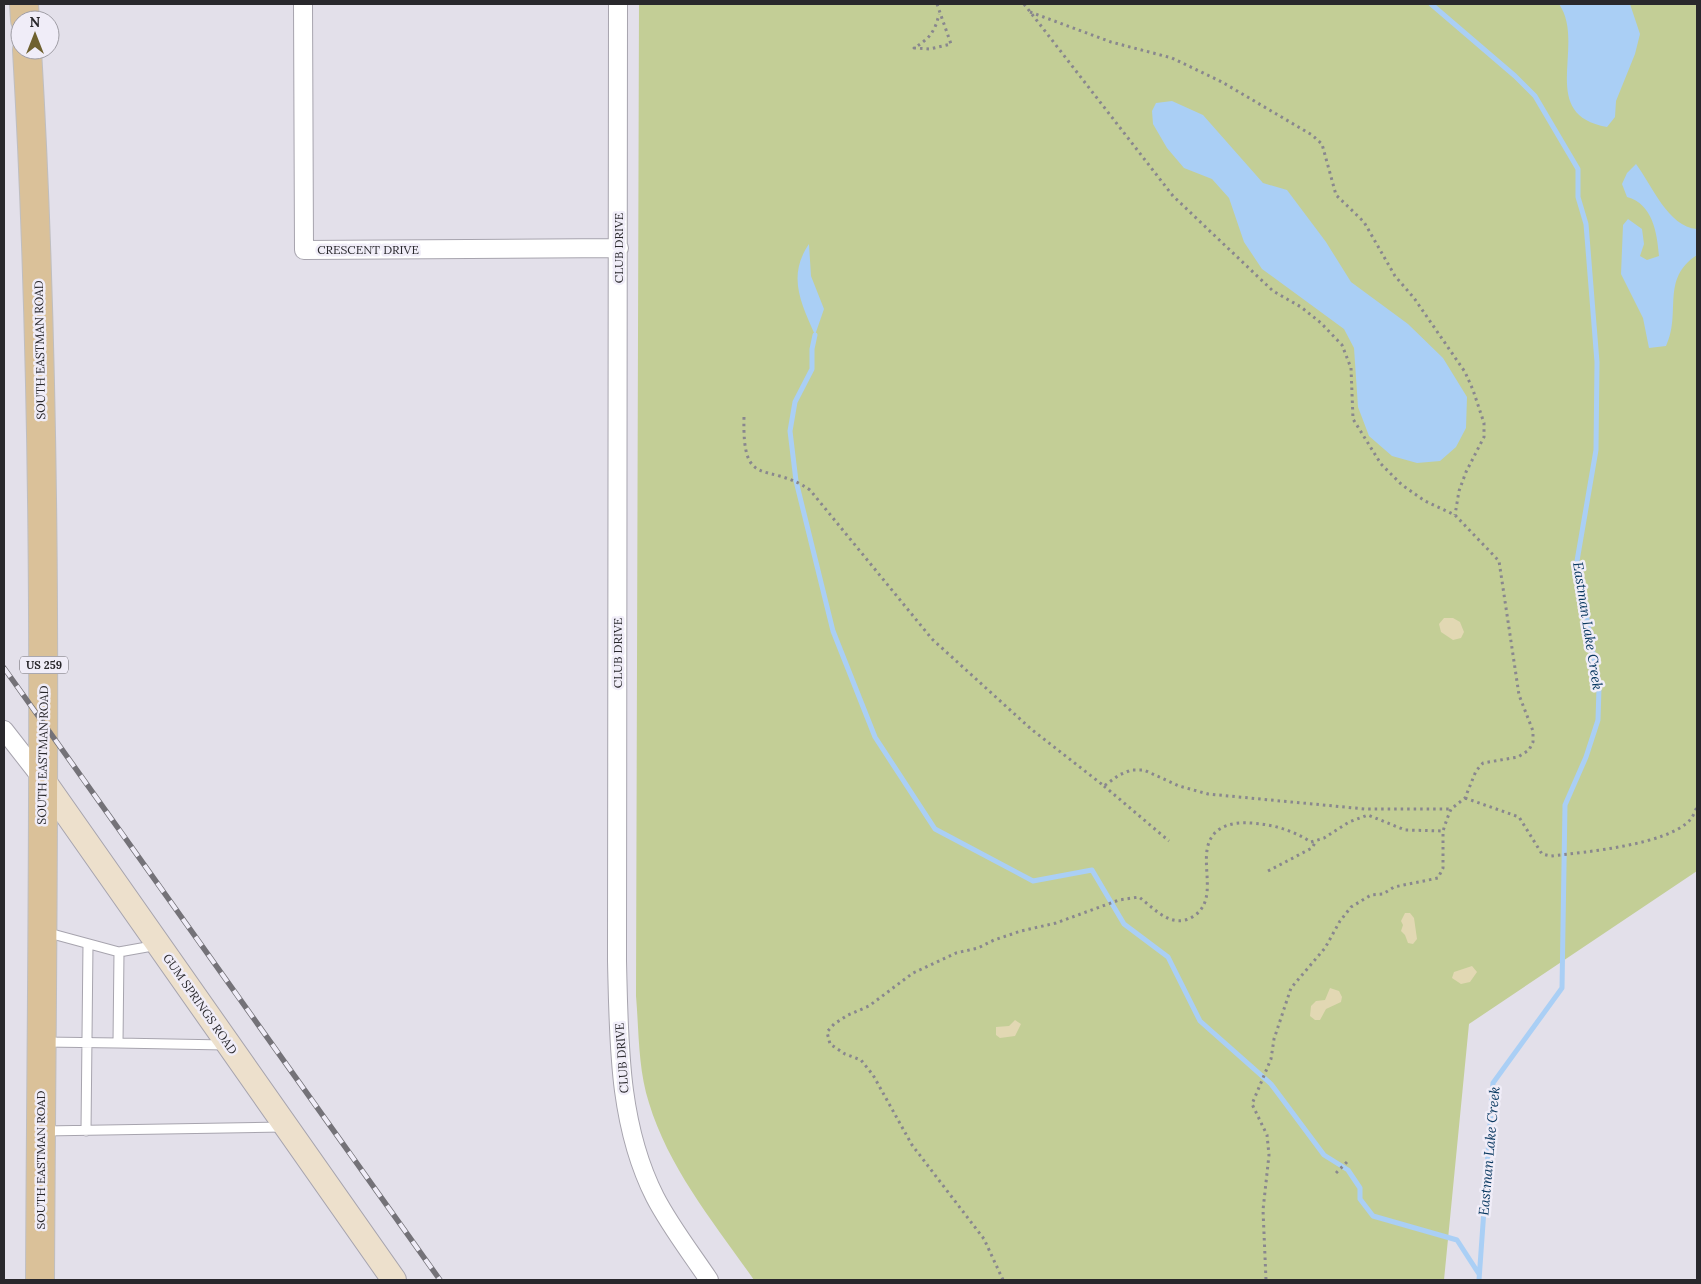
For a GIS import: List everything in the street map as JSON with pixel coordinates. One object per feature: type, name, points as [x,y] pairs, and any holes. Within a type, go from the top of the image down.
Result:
[{"type":"main road","name":"SOUTH EASTMAN ROAD","points":[[27,60],[41,390],[43,780],[40,1280]]},
{"type":"street","name":"CRESCENT DRIVE","points":[[303,4],[304,250],[619,248]]},
{"type":"street","name":"CLUB DRIVE","points":[[618,4],[617,962],[622,1084],[640,1162],[655,1197],[709,1280]]},
{"type":"street","name":"GUM SPRINGS ROAD","points":[[4,730],[43,780],[394,1280]]},
{"type":"lane","points":[[42,931],[119,952],[159,945]]},
{"type":"lane","points":[[86,1131],[88,944]]},
{"type":"lane","points":[[118,1044],[119,952]]},
{"type":"lane","points":[[42,1042],[228,1044]]},
{"type":"lane","points":[[41,1131],[287,1127]]},
{"type":"path","points":[[937,4],[951,44],[930,49],[914,48],[926,41],[936,29],[939,14]]},
{"type":"path","points":[[1024,4],[1078,71],[1173,196],[1273,291],[1301,307],[1321,322],[1342,345],[1351,368],[1353,420],[1381,464],[1402,485],[1425,502],[1455,515],[1499,561],[1519,695],[1533,731],[1533,742],[1529,750],[1518,757],[1483,763],[1476,771],[1465,798],[1451,809],[1443,832],[1443,868],[1438,878],[1394,887],[1383,894],[1371,895],[1351,907],[1340,921],[1326,948],[1291,988],[1274,1039],[1271,1059],[1252,1104],[1267,1135],[1269,1154],[1263,1210],[1266,1280]]},
{"type":"path","points":[[1029,12],[1111,42],[1172,58],[1222,82],[1312,135],[1322,144],[1336,195],[1364,222],[1395,276],[1414,298],[1465,372],[1473,390],[1484,423],[1484,437],[1466,472],[1459,491],[1455,515]]},
{"type":"path","points":[[744,416],[746,451],[751,465],[759,472],[796,481],[810,490],[932,639],[1031,729],[1104,786],[1169,841]]},
{"type":"path","points":[[1104,786],[1119,775],[1131,770],[1144,770],[1179,786],[1208,794],[1365,809],[1451,809]]},
{"type":"path","points":[[1465,798],[1519,816],[1542,854],[1553,856],[1610,849],[1676,831],[1691,820],[1697,807]]},
{"type":"path","points":[[1003,1280],[984,1239],[912,1145],[873,1075],[861,1060],[845,1054],[830,1044],[827,1032],[834,1024],[848,1015],[870,1006],[913,973],[956,953],[978,948],[994,940],[1056,923],[1119,900],[1138,897],[1172,921],[1186,921],[1201,911],[1207,898],[1207,856],[1210,840],[1221,828],[1238,822],[1264,824],[1296,832],[1312,842],[1324,838],[1349,822],[1368,815],[1405,830],[1443,832]]},
{"type":"path","points":[[1268,871],[1312,848],[1316,840]]},
{"type":"path","points":[[1336,1173],[1348,1161]]},
{"type":"green space","points":[[639,4],[1697,4],[1697,871],[1469,1024],[1444,1280],[754,1280],[694,1195],[668,1151],[645,1090],[636,996]]},
{"type":"sand","points":[[1444,618],[1453,618],[1460,622],[1464,632],[1461,638],[1453,640],[1441,632],[1439,624]]},
{"type":"sand","points":[[1405,913],[1410,913],[1414,918],[1417,939],[1413,944],[1408,943],[1401,931],[1403,925],[1401,921]]},
{"type":"sand","points":[[1472,966],[1477,972],[1470,982],[1461,984],[1452,978],[1454,972]]},
{"type":"sand","points":[[1330,988],[1339,991],[1342,997],[1341,1002],[1326,1009],[1320,1020],[1315,1020],[1310,1016],[1311,1006],[1316,1001],[1325,1000]]},
{"type":"sand","points":[[1015,1020],[1021,1024],[1015,1036],[1000,1038],[996,1035],[996,1027],[1009,1026]]},
{"type":"water","points":[[1559,4],[1630,4],[1640,34],[1635,54],[1616,101],[1615,117],[1607,127],[1586,120],[1573,108],[1568,93],[1568,38],[1566,20]]},
{"type":"water","points":[[1172,101],[1203,115],[1263,183],[1287,190],[1326,242],[1351,282],[1408,324],[1443,358],[1467,397],[1466,428],[1456,447],[1440,461],[1417,463],[1392,456],[1369,436],[1358,407],[1354,348],[1344,329],[1262,269],[1244,242],[1229,198],[1212,179],[1184,168],[1167,148],[1153,124],[1152,111],[1156,103]]},
{"type":"water","points":[[1636,164],[1669,213],[1677,221],[1697,229],[1697,255],[1686,264],[1675,286],[1672,321],[1666,346],[1649,348],[1643,318],[1621,274],[1623,225],[1628,219],[1642,229],[1644,244],[1640,256],[1647,260],[1659,256],[1652,220],[1643,206],[1627,197],[1622,184],[1627,173]]},
{"type":"water","points":[[809,244],[811,276],[824,309],[815,335],[798,290],[799,267],[802,256]]},
{"type":"waterway","name":"Eastman Lake Creek","points":[[1431,4],[1515,76],[1535,96],[1578,169],[1578,197],[1586,224],[1597,362],[1596,450],[1577,561],[1599,688],[1598,720],[1586,757],[1565,805],[1562,988],[1493,1083],[1479,1280]]},
{"type":"waterway","points":[[815,335],[812,349],[812,369],[795,402],[790,431],[796,481],[833,631],[875,737],[935,829],[1033,881],[1092,870],[1124,924],[1168,957],[1200,1021],[1271,1084],[1324,1155],[1348,1170],[1360,1188],[1360,1199],[1373,1216],[1457,1240],[1479,1274]]},
{"type":"railway","points":[[4,668],[440,1280]]}]
